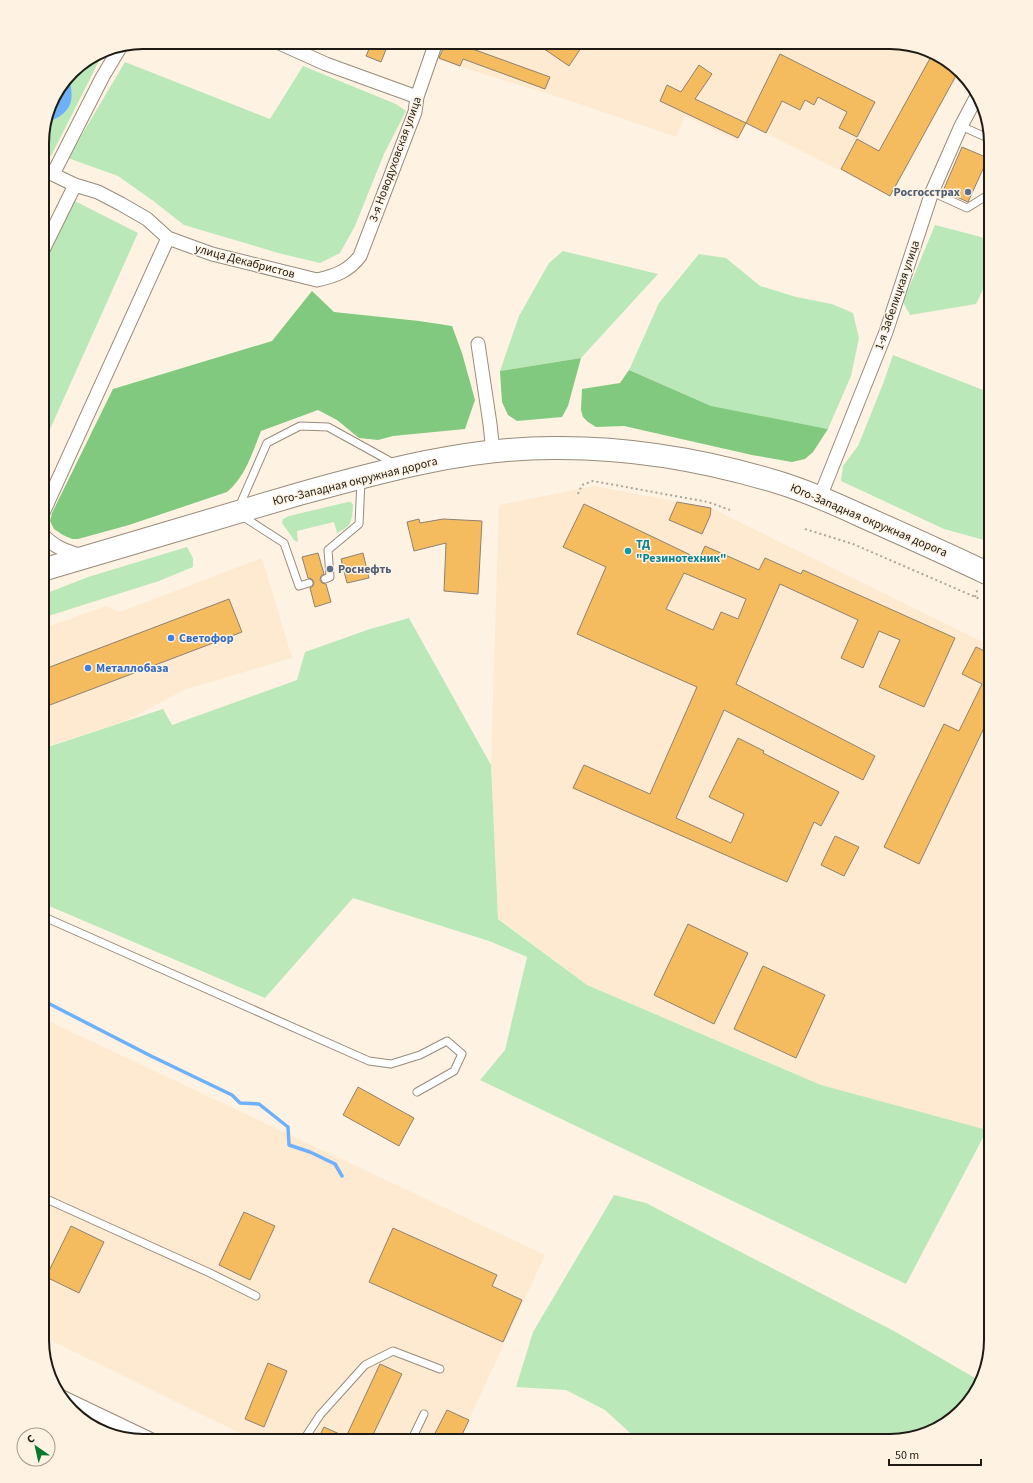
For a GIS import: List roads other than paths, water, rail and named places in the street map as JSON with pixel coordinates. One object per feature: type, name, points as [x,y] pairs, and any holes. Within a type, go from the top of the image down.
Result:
[{"type":"highway","name":"Юго-Западная окружная дорога","points":[[49,568],[236,512],[401,467],[444,458],[493,452],[550,448],[609,449],[656,454],[676,457],[780,482],[820,497],[984,572]]},
{"type":"street","points":[[293,49],[326,64],[417,97]]},
{"type":"street","name":"3-я Новодуховская улица","points":[[346,271],[354,265],[360,256],[415,112],[417,97],[434,49]]},
{"type":"street","points":[[49,170],[117,53]]},
{"type":"street","name":"1-я Забелицкая улица","points":[[820,497],[886,332],[932,192],[961,126],[974,102]]},
{"type":"street","name":"улица Декабристов","points":[[49,172],[75,185],[98,192],[147,218],[168,238],[212,254],[317,280],[332,277],[346,271]]},
{"type":"street","points":[[49,238],[75,185]]},
{"type":"street","points":[[49,500],[168,238]]},
{"type":"street","points":[[478,344],[488,404],[493,452]]},
{"type":"street","points":[[49,542],[66,552],[88,557]]},
{"type":"street","points":[[72,1402],[139,1434]]},
{"type":"lane","points":[[961,126],[984,136]]},
{"type":"lane","points":[[932,192],[967,208],[984,197]]},
{"type":"lane","points":[[309,583],[299,586],[284,543],[236,512],[267,443],[300,426],[328,427],[401,467]]},
{"type":"lane","points":[[325,579],[330,578],[328,550],[359,524],[362,477]]},
{"type":"lane","points":[[49,919],[369,1061],[391,1064],[420,1055],[447,1041],[462,1054],[454,1071],[417,1092]]},
{"type":"lane","points":[[49,1200],[210,1273],[256,1296]]},
{"type":"lane","points":[[308,1434],[320,1415],[365,1365],[393,1351],[440,1369]]},
{"type":"lane","points":[[414,1434],[424,1414]]},
{"type":"water","points":[[70,84],[71,98],[68,109],[52,120],[56,107]]},
{"type":"waterway","points":[[49,1004],[151,1056],[232,1095],[240,1103],[259,1104],[288,1127],[289,1145],[310,1152],[335,1164],[342,1176]]},
{"type":"place","name":"Росгосстрах","points":[[968,192]]},
{"type":"place","name":"ТД \"Резинотехник\"","points":[[628,551]]},
{"type":"place","name":"Роснефть","points":[[330,569]]},
{"type":"place","name":"Светофор","points":[[171,638]]},
{"type":"place","name":"Металлобаза","points":[[88,668]]}]
